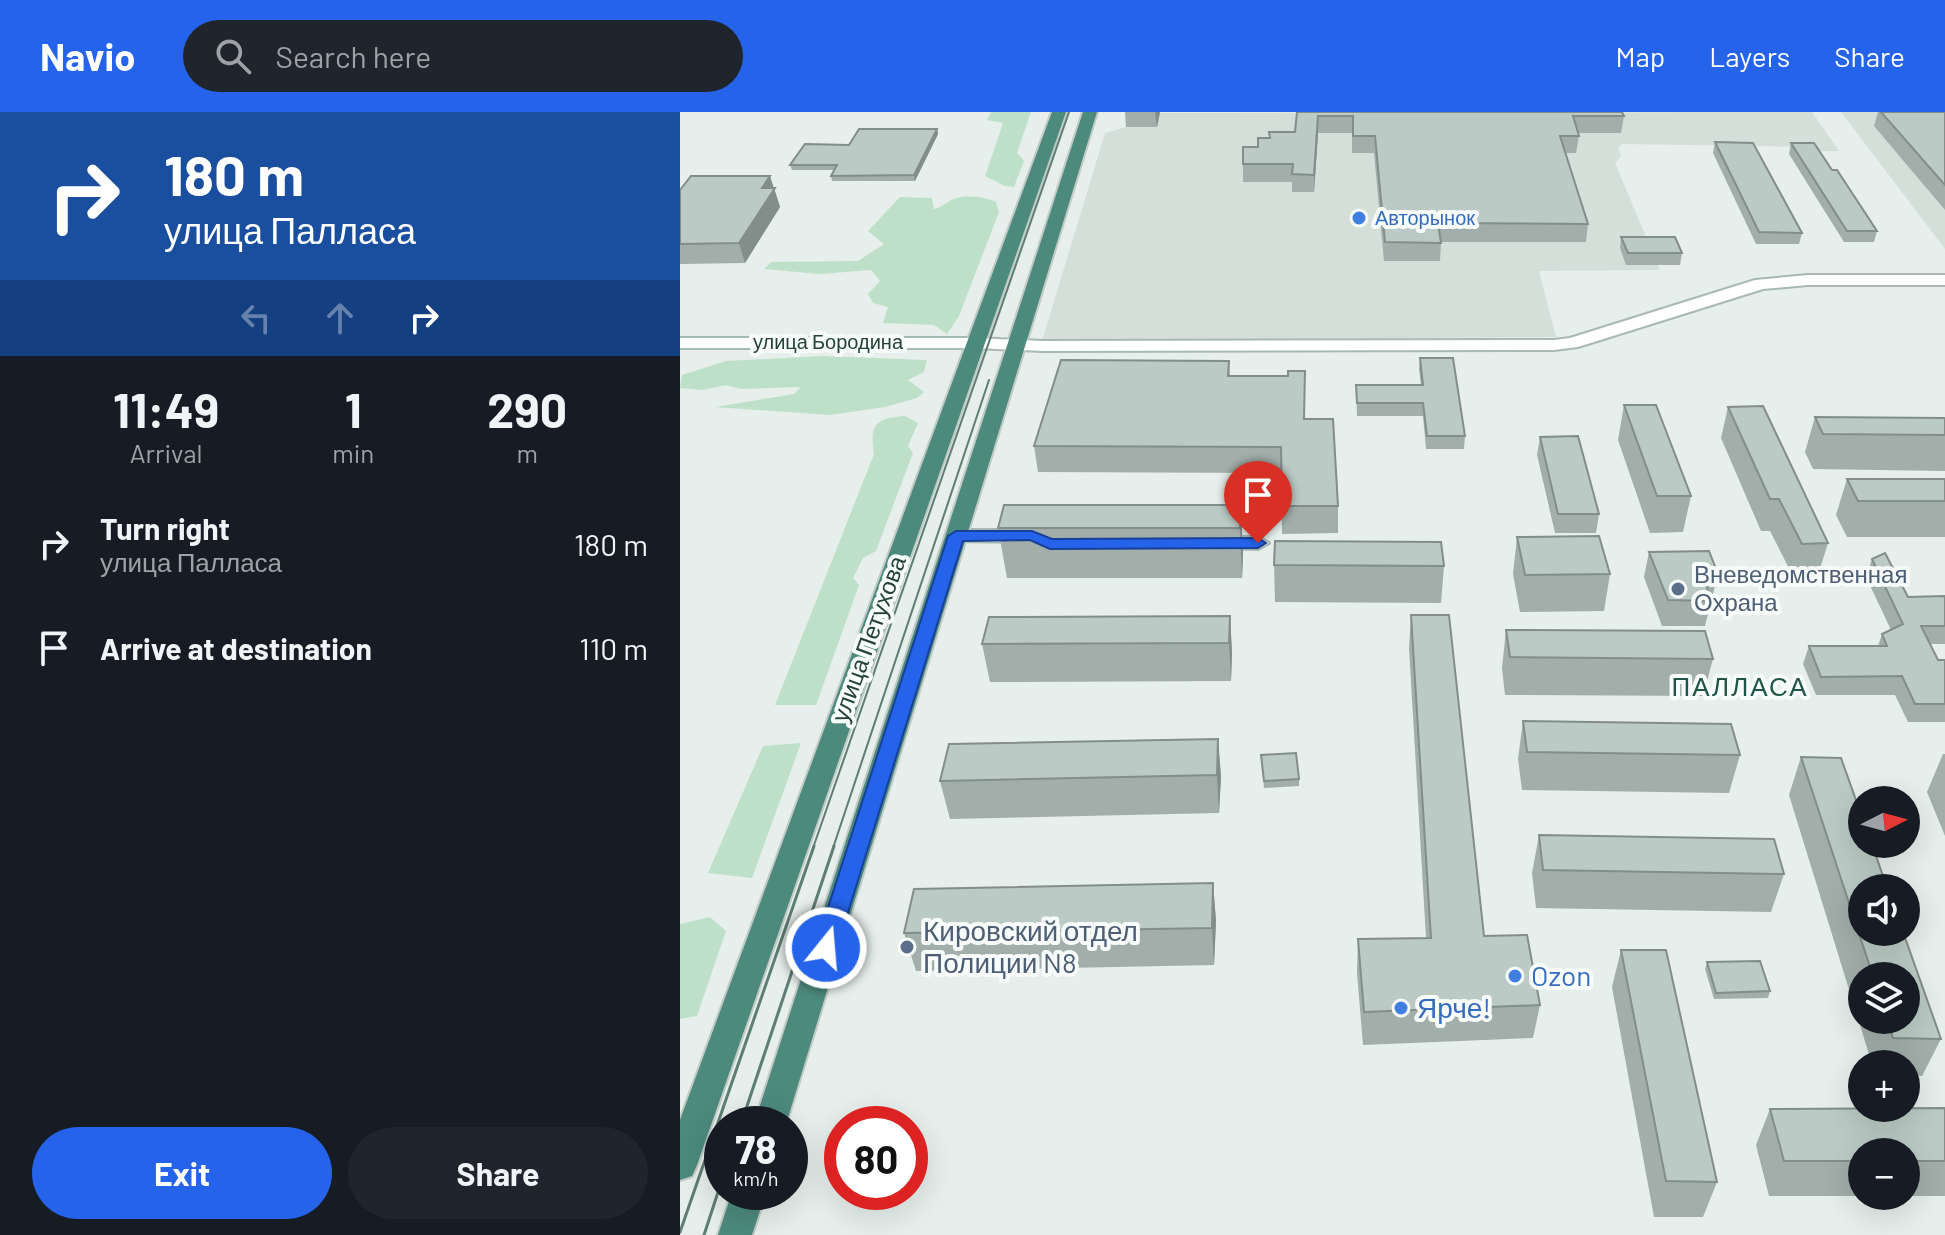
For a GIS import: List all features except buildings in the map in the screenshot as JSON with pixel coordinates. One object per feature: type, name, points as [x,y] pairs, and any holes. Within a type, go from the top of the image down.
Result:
[{"type":"highway","name":"улица Петухова","points":[[680,1165],[1059,112]]},
{"type":"highway","name":"улица Петухова","points":[[776,1106],[1090,112]]},
{"type":"highway","points":[[735,1235],[743,1210]]},
{"type":"street","name":"улица Бородина","points":[[680,343],[1554,345],[1572,343],[1761,284],[1808,280],[1945,280]]},
{"type":"street","points":[[956,536],[1032,536],[1050,544]]},
{"type":"street","points":[[1184,543],[1258,543]]},
{"type":"shaded area","name":"Авторынок","points":[[1812,112],[1839,151],[1818,151],[1814,147],[1622,144],[1618,148],[1621,156],[1615,163],[1660,270],[1539,271],[1556,337],[1042,341],[1105,133],[1126,127],[1156,127],[1160,113]]},
{"type":"shaded area","points":[[1841,112],[1945,112],[1945,249]]},
{"type":"green space","points":[[991,112],[1031,112],[1017,153],[1024,161],[1014,187],[985,176],[1003,123],[987,120]]},
{"type":"green space","points":[[900,197],[932,198],[934,209],[961,197],[996,202],[999,212],[959,316],[947,334],[934,325],[883,323],[888,307],[873,303],[868,294],[880,281],[871,270],[820,274],[764,269],[771,262],[858,261],[884,244],[868,231]]},
{"type":"green space","points":[[822,356],[927,360],[924,372],[908,380],[924,392],[917,398],[885,407],[830,415],[715,407],[794,394],[801,387],[741,389],[726,385],[703,390],[680,388],[682,375],[726,361]]},
{"type":"green space","points":[[905,416],[918,423],[908,446],[913,453],[876,551],[863,558],[853,578],[859,585],[816,705],[775,705],[874,454],[874,429],[881,421]]},
{"type":"green space","points":[[801,743],[752,878],[708,873],[763,746]]},
{"type":"green space","points":[[710,917],[726,931],[697,1016],[680,1019],[680,924]]},
{"type":"tram line","points":[[813,848],[1069,112]]},
{"type":"tram line","points":[[833,848],[989,380]]},
{"type":"tram line","points":[[680,1232],[814,846]]},
{"type":"tram line","points":[[747,1106],[834,846]]},
{"type":"tram line","points":[[704,1235],[712,1210]]},
{"type":"place","name":"Авторынок","points":[[1359,218]]},
{"type":"place","name":"Вневедомственная Охрана","points":[[1678,589]]},
{"type":"place","name":"Кировский отдел Полиции N8","points":[[907,947]]},
{"type":"place","name":"Ozon","points":[[1515,976]]},
{"type":"place","name":"Ярче!","points":[[1401,1008]]},
{"type":"district","name":"ПАЛЛАСА","points":[[1740,687]]},
{"type":"route","points":[[826,948],[956,536],[1032,536],[1050,544],[1258,543]]}]
